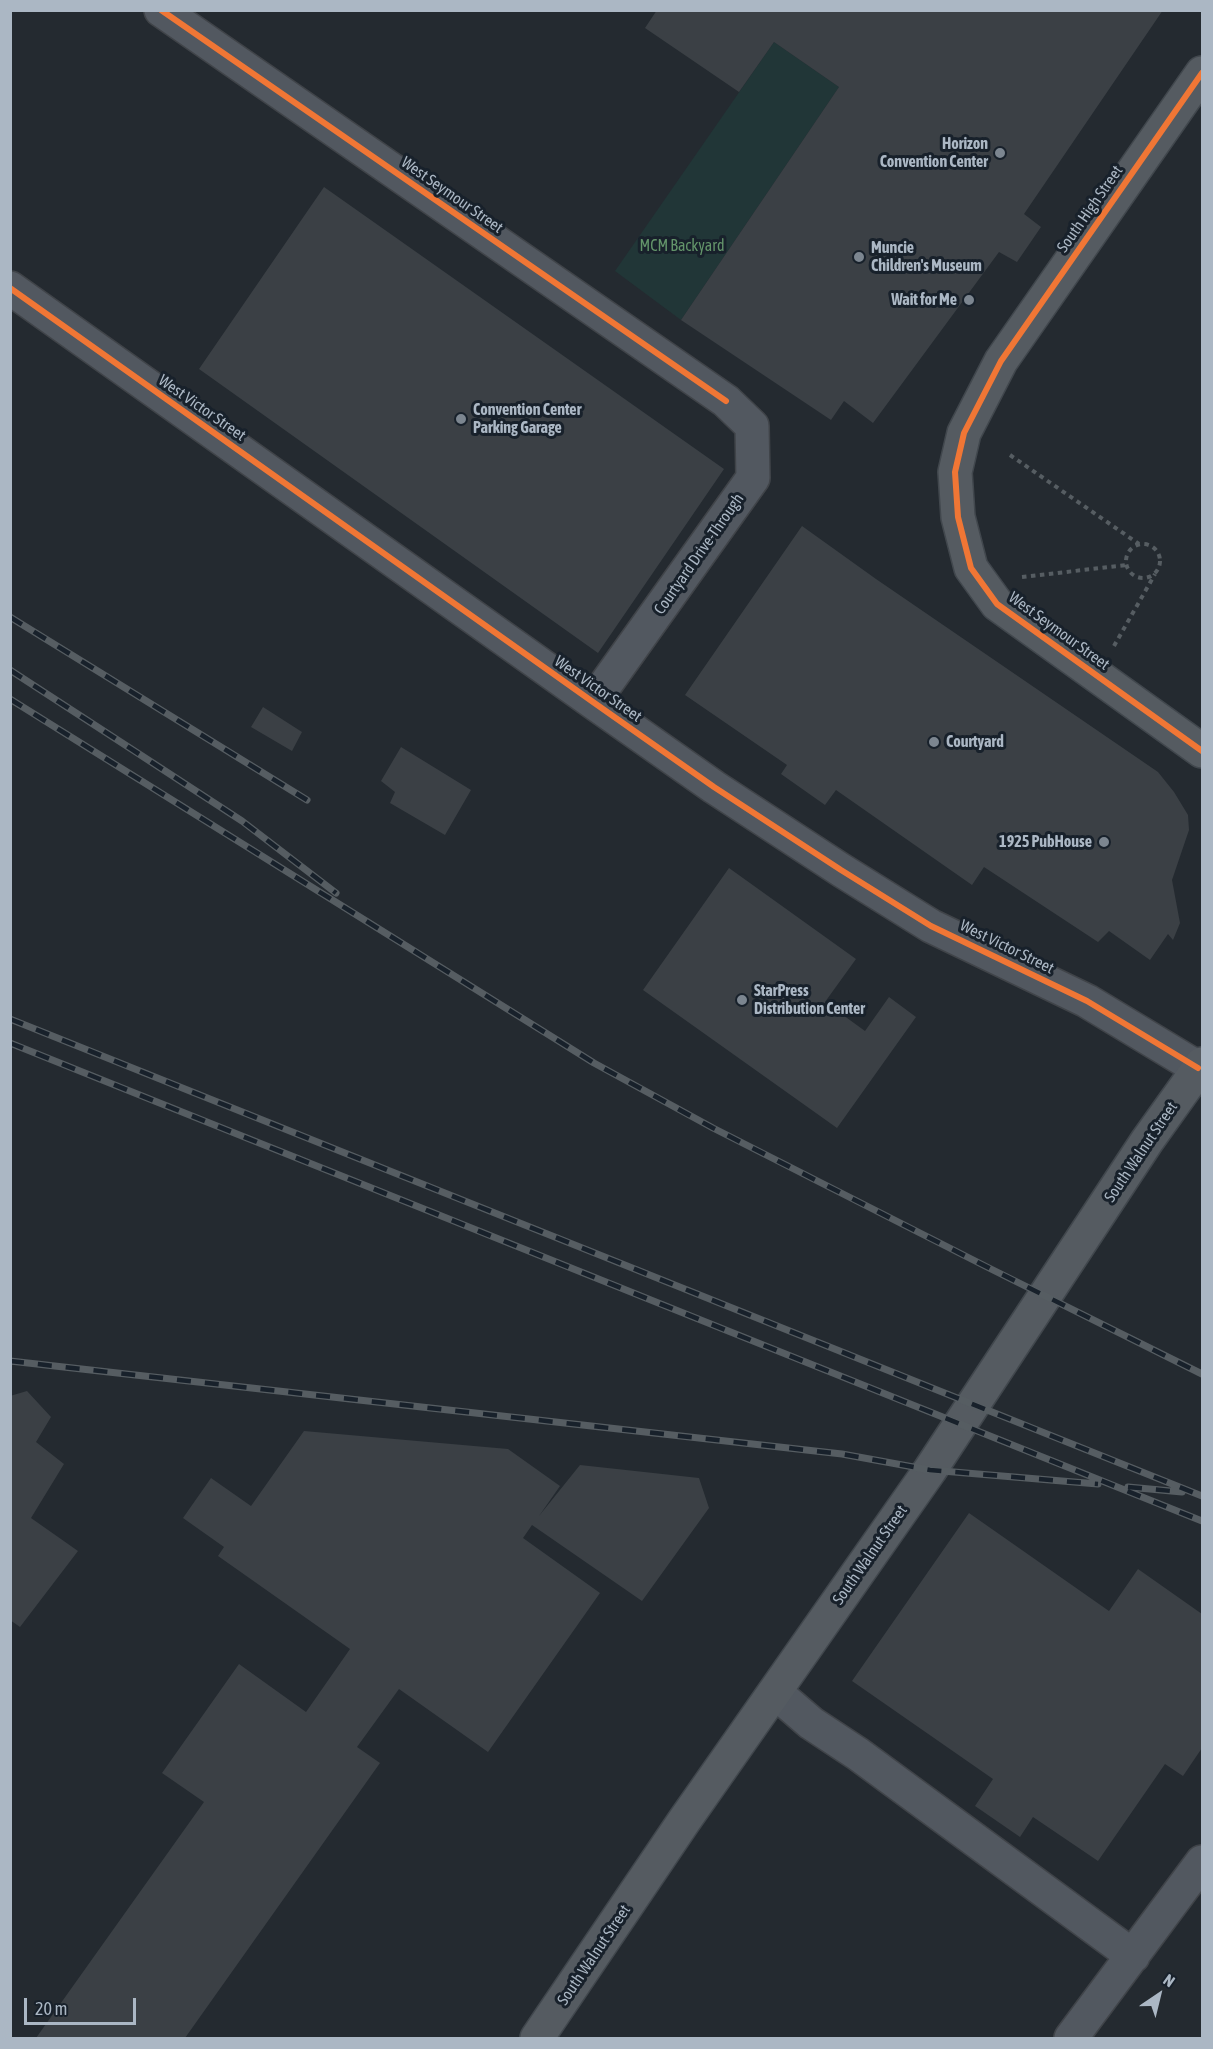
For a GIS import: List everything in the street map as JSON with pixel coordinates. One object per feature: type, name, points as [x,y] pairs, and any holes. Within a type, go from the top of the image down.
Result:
[{"type":"main road","name":"South High Street","points":[[1001,361],[1203,73]]},
{"type":"main road","name":"West Seymour Street","points":[[1001,361],[964,433],[955,472],[958,518],[971,568],[997,604],[1203,750]]},
{"type":"main road","name":"South Walnut Street","points":[[537,2038],[684,1821],[930,1470],[1201,1062]]},
{"type":"street","name":"West Seymour Street","points":[[161,10],[726,401]]},
{"type":"street","name":"West Victor Street","points":[[10,288],[714,787],[841,870],[931,926],[1087,1001],[1201,1062]]},
{"type":"street","name":"Courtyard Drive-Through","points":[[593,702],[753,478],[752,426],[726,401]]},
{"type":"street","points":[[775,1692],[811,1724],[858,1754],[1133,1956]]},
{"type":"street","points":[[1071,2038],[1203,1862]]},
{"type":"path","points":[[1010,455],[1140,544],[1150,545],[1158,552],[1160,563],[1112,650]]},
{"type":"path","points":[[1140,544],[1131,549],[1128,554],[1129,570],[1138,578],[1150,577],[1155,573]]},
{"type":"path","points":[[1018,578],[1127,565]]},
{"type":"green space","name":"MCM Backyard","points":[[774,42],[839,87],[681,320],[615,271]]},
{"type":"building","points":[[657,10],[1163,10],[1024,214],[1041,227],[1017,262],[999,252],[873,423],[844,401],[831,420],[681,320],[839,87],[774,42],[739,92],[645,28]]},
{"type":"building","name":"Convention Center Parking Garage","points":[[324,187],[724,469],[598,653],[199,369]]},
{"type":"building","name":"Courtyard","points":[[802,526],[1158,772],[1188,815],[1189,830],[1172,880],[1180,923],[1173,940],[1168,934],[1150,960],[1109,931],[1098,942],[984,867],[972,885],[836,790],[825,805],[781,774],[787,765],[685,695]]},
{"type":"building","points":[[263,707],[302,732],[292,751],[251,727]]},
{"type":"building","points":[[401,747],[471,790],[445,835],[390,803],[395,792],[381,781]]},
{"type":"building","name":"StarPress Distribution Center","points":[[729,868],[856,959],[825,1002],[865,1031],[889,997],[916,1017],[837,1128],[643,990]]},
{"type":"building","points":[[27,1391],[51,1417],[36,1442],[64,1464],[31,1518],[78,1551],[20,1627],[10,1620],[10,1396]]},
{"type":"building","points":[[304,1431],[508,1449],[560,1486],[539,1516],[580,1465],[699,1478],[709,1508],[642,1601],[532,1525],[523,1538],[600,1593],[488,1752],[399,1689],[357,1747],[380,1763],[185,2038],[36,2038],[204,1802],[162,1773],[239,1664],[306,1712],[350,1649],[218,1556],[224,1547],[183,1518],[211,1478],[251,1506]]},
{"type":"building","points":[[969,1513],[1109,1611],[1138,1569],[1202,1614],[1202,1748],[1183,1776],[1165,1764],[1098,1861],[1033,1817],[1020,1837],[975,1806],[993,1779],[852,1681]]},
{"type":"railway","points":[[10,617],[307,800]]},
{"type":"railway","points":[[10,670],[242,821],[336,893]]},
{"type":"railway","points":[[10,699],[594,1063],[713,1128],[1202,1374]]},
{"type":"railway","points":[[10,1019],[1202,1496]]},
{"type":"railway","points":[[10,1043],[1202,1521]]},
{"type":"railway","points":[[10,1361],[842,1454],[930,1470],[1098,1484]]},
{"type":"railway","points":[[1128,1487],[1182,1492]]},
{"type":"cycle path","points":[[161,10],[726,401]]},
{"type":"cycle path","points":[[1202,73],[1001,361],[964,433],[955,472],[958,517],[971,568],[997,604],[1202,751]]},
{"type":"cycle path","points":[[10,288],[714,787],[931,926],[1087,1001],[1198,1068]]},
{"type":"place","name":"Horizon Convention Center","points":[[1000,153]]},
{"type":"place","name":"Muncie Children's Museum","points":[[859,257]]},
{"type":"place","name":"Wait for Me","points":[[969,300]]},
{"type":"place","name":"Convention Center Parking Garage","points":[[461,419]]},
{"type":"place","name":"Courtyard","points":[[934,742]]},
{"type":"place","name":"1925 PubHouse","points":[[1104,842]]},
{"type":"place","name":"StarPress Distribution Center","points":[[742,1000]]}]
